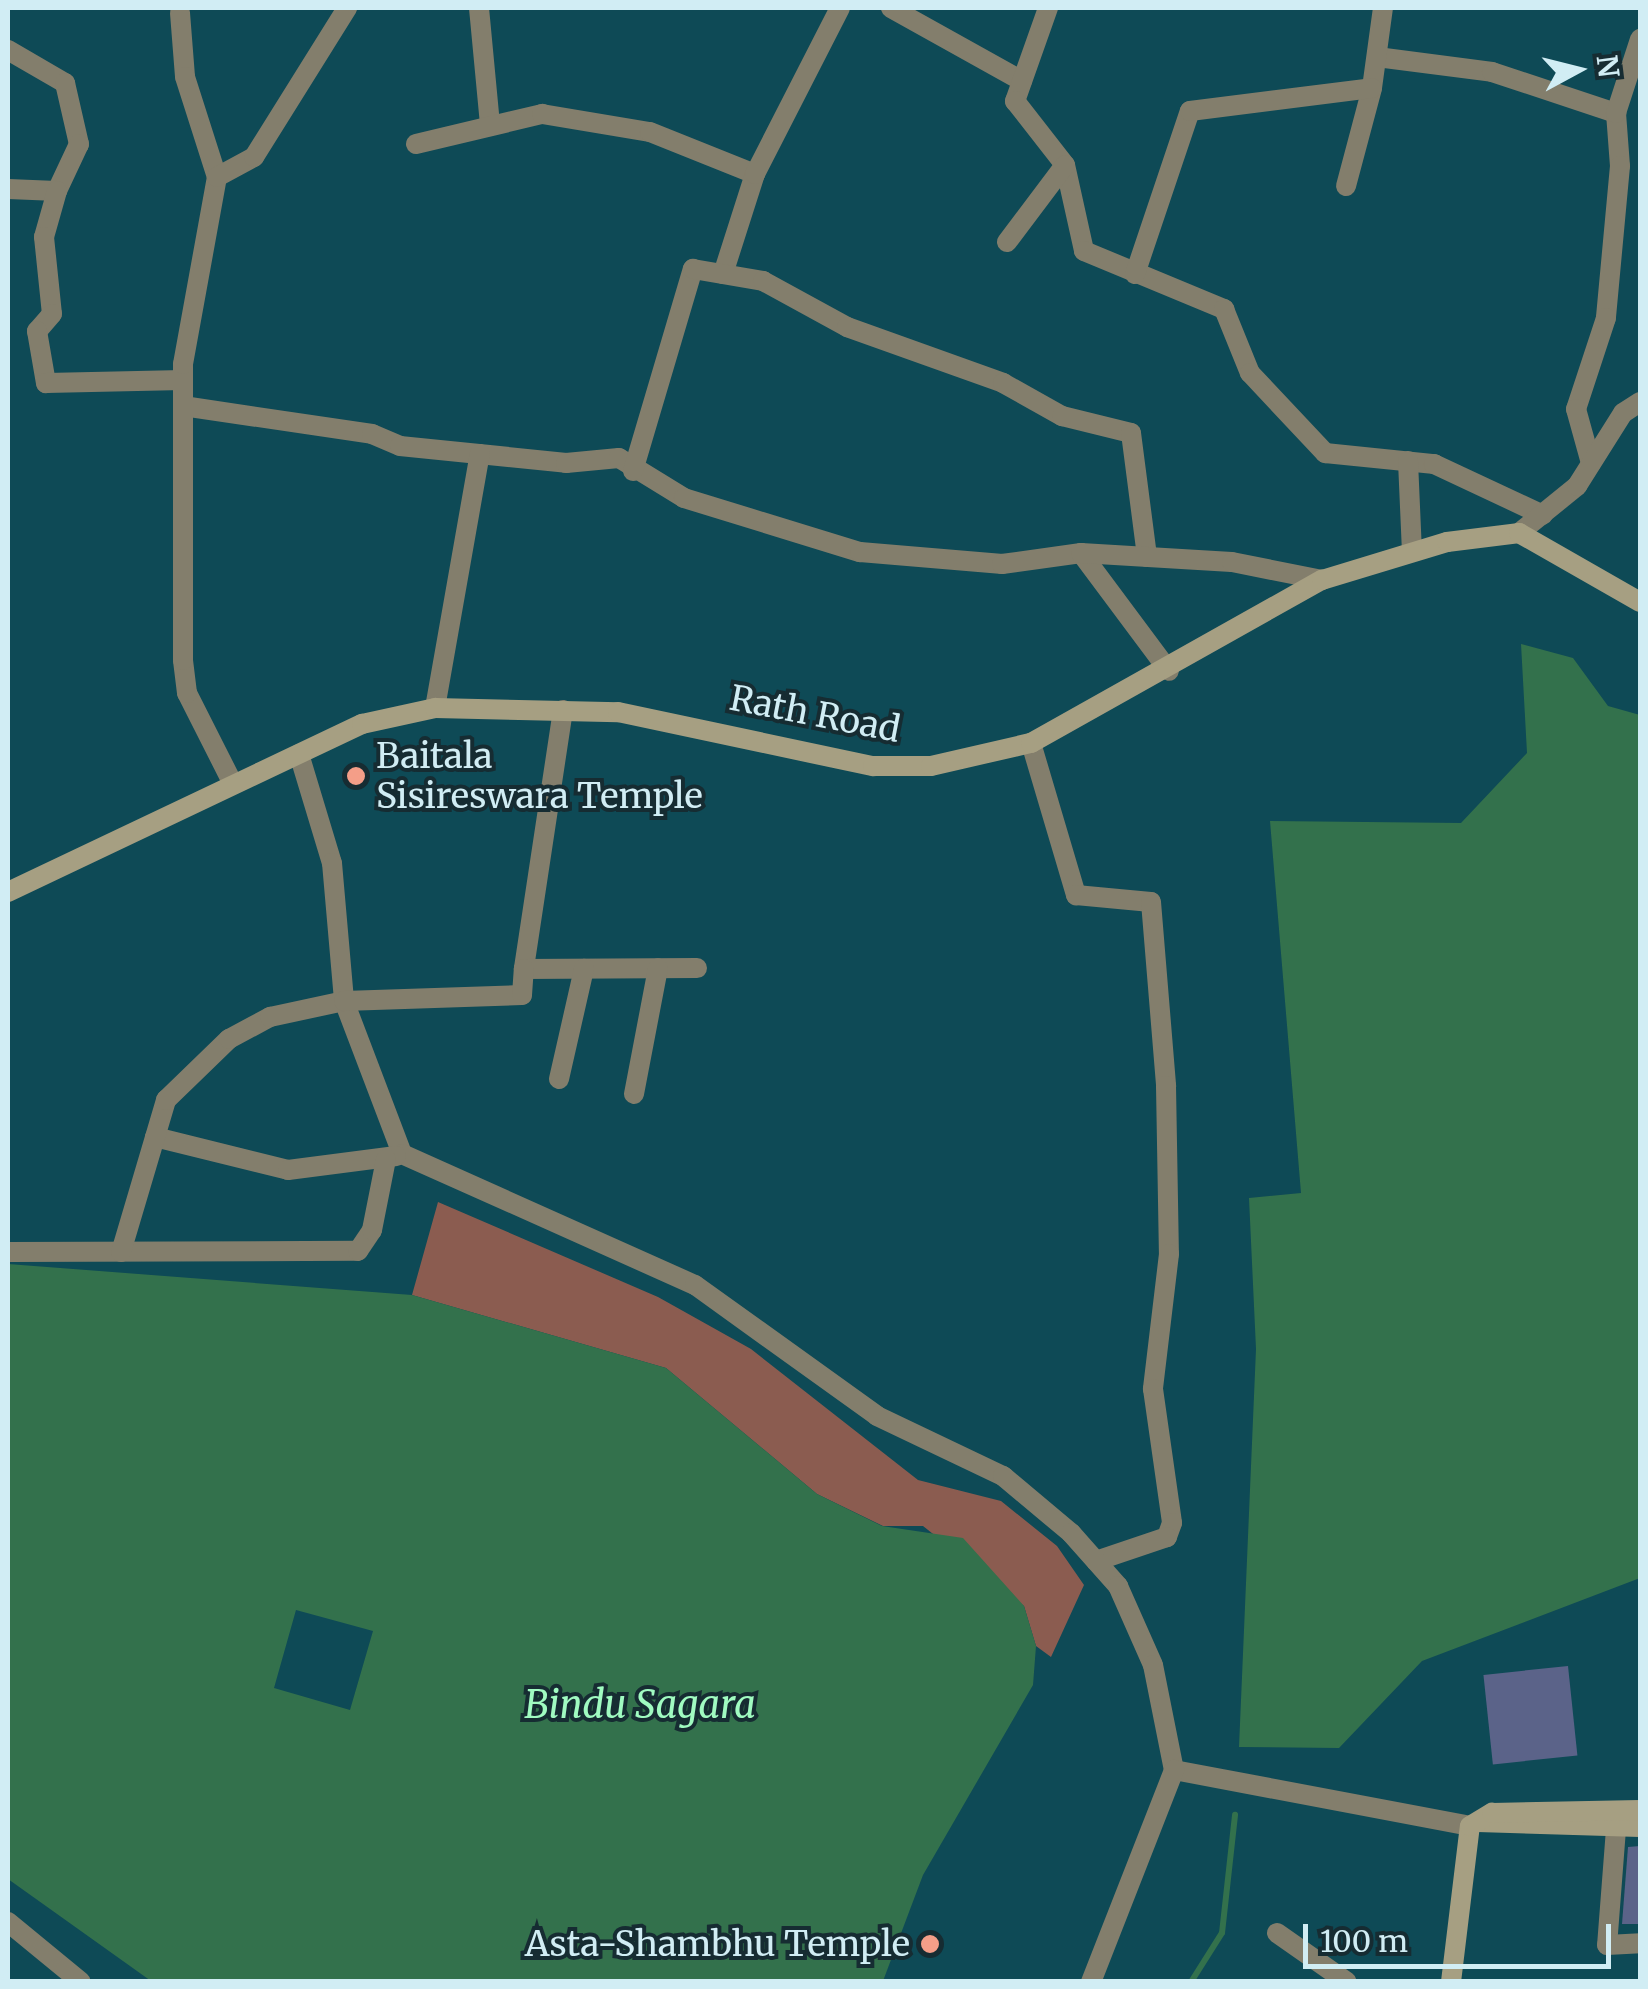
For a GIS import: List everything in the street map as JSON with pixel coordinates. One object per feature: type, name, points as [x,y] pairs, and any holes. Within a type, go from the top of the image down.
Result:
[{"type":"street","points":[[217,177],[254,156],[348,8]]},
{"type":"street","points":[[479,8],[490,124]]},
{"type":"street","points":[[723,274],[755,174],[840,8]]},
{"type":"street","points":[[891,8],[1022,81]]},
{"type":"street","points":[[1048,8],[1015,101],[1065,165],[1084,251],[1224,309],[1250,373],[1325,453],[1434,464],[1543,515]]},
{"type":"street","points":[[1346,186],[1372,88],[1382,8]]},
{"type":"street","points":[[180,13],[185,77],[217,177],[183,380],[187,693],[234,784]]},
{"type":"street","points":[[1591,463],[1576,409],[1606,318],[1620,166],[1616,113],[1640,39]]},
{"type":"street","points":[[8,50],[65,84],[79,144],[57,191],[44,238],[52,314],[37,331],[46,384],[183,380]]},
{"type":"street","points":[[1376,57],[1492,72],[1616,113]]},
{"type":"street","points":[[1135,274],[1190,111],[1372,88]]},
{"type":"street","points":[[416,144],[542,114],[650,132],[755,174]]},
{"type":"street","points":[[1007,242],[1065,165]]},
{"type":"street","points":[[1620,166],[1640,178]]},
{"type":"street","points":[[8,189],[57,191]]},
{"type":"street","points":[[633,470],[693,269],[723,274],[764,281],[847,327],[1003,383],[1062,416],[1131,433],[1147,557]]},
{"type":"street","points":[[1640,402],[1623,413],[1591,463],[1543,515],[1519,533],[1640,602]]},
{"type":"street","points":[[183,406],[480,454],[566,463],[619,458],[684,498],[860,552],[1002,564],[1081,552],[1322,580]]},
{"type":"street","points":[[435,708],[480,454]]},
{"type":"street","points":[[1408,461],[1412,550]]},
{"type":"street","name":"Rath Road","points":[[8,892],[362,724],[435,708],[563,710],[681,720],[872,766],[962,762],[1031,743],[1169,672],[1322,580],[1412,550],[1519,533]]},
{"type":"street","points":[[1081,552],[1169,672]]},
{"type":"street","points":[[121,1252],[166,1100],[228,1039],[270,1017],[344,1002],[522,995],[563,710]]},
{"type":"street","points":[[1031,743],[1076,895],[1151,902],[1163,1050],[1169,1254],[1152,1389],[1172,1524],[1167,1537],[1096,1562]]},
{"type":"street","points":[[8,1252],[358,1251],[372,1230],[394,1157],[344,1002],[332,862],[299,754]]},
{"type":"street","points":[[634,1094],[658,968]]},
{"type":"street","points":[[524,969],[696,968]]},
{"type":"street","points":[[559,1079],[584,969]]},
{"type":"street","points":[[154,1137],[288,1170],[394,1157],[695,1285],[877,1416],[1004,1476],[1118,1586],[1153,1665],[1174,1770],[1091,1982]]},
{"type":"street","points":[[1174,1770],[1474,1824],[1640,1827]]},
{"type":"street","points":[[1474,1824],[1492,1813],[1640,1810]]},
{"type":"street","points":[[1451,1982],[1474,1824]]},
{"type":"street","points":[[1616,1829],[1607,1945],[1640,1943]]},
{"type":"street","points":[[8,1922],[81,1982]]},
{"type":"street","points":[[1277,1933],[1347,1982]]},
{"type":"shaded area","points":[[438,1202],[658,1297],[751,1349],[918,1480],[1001,1501],[1057,1546],[1084,1585],[1051,1657],[1036,1646],[1024,1606],[923,1526],[883,1526],[817,1494],[666,1368],[412,1295]]},
{"type":"water","points":[[1521,644],[1573,658],[1608,706],[1640,715],[1640,1578],[1422,1661],[1339,1748],[1239,1747],[1256,1349],[1249,1198],[1301,1193],[1270,821],[1461,823],[1527,753]]},
{"type":"water","name":"Bindu Sagara","points":[[8,1264],[412,1295],[666,1368],[817,1494],[882,1526],[963,1538],[1024,1606],[1036,1646],[1033,1685],[923,1875],[883,1981],[151,1981],[8,1879]],"holes":[[[296,1610],[373,1631],[350,1710],[274,1688]]]},
{"type":"building","points":[[1568,1666],[1577,1756],[1493,1764],[1483,1675]]},
{"type":"building","points":[[1640,1846],[1640,1924],[1622,1924],[1628,1847]]},
{"type":"waterway","points":[[1191,1982],[1222,1933],[1235,1815]]},
{"type":"place","name":"Baitala Sisireswara Temple","points":[[356,776]]},
{"type":"place","name":"Asta-Shambhu Temple","points":[[930,1944]]}]
